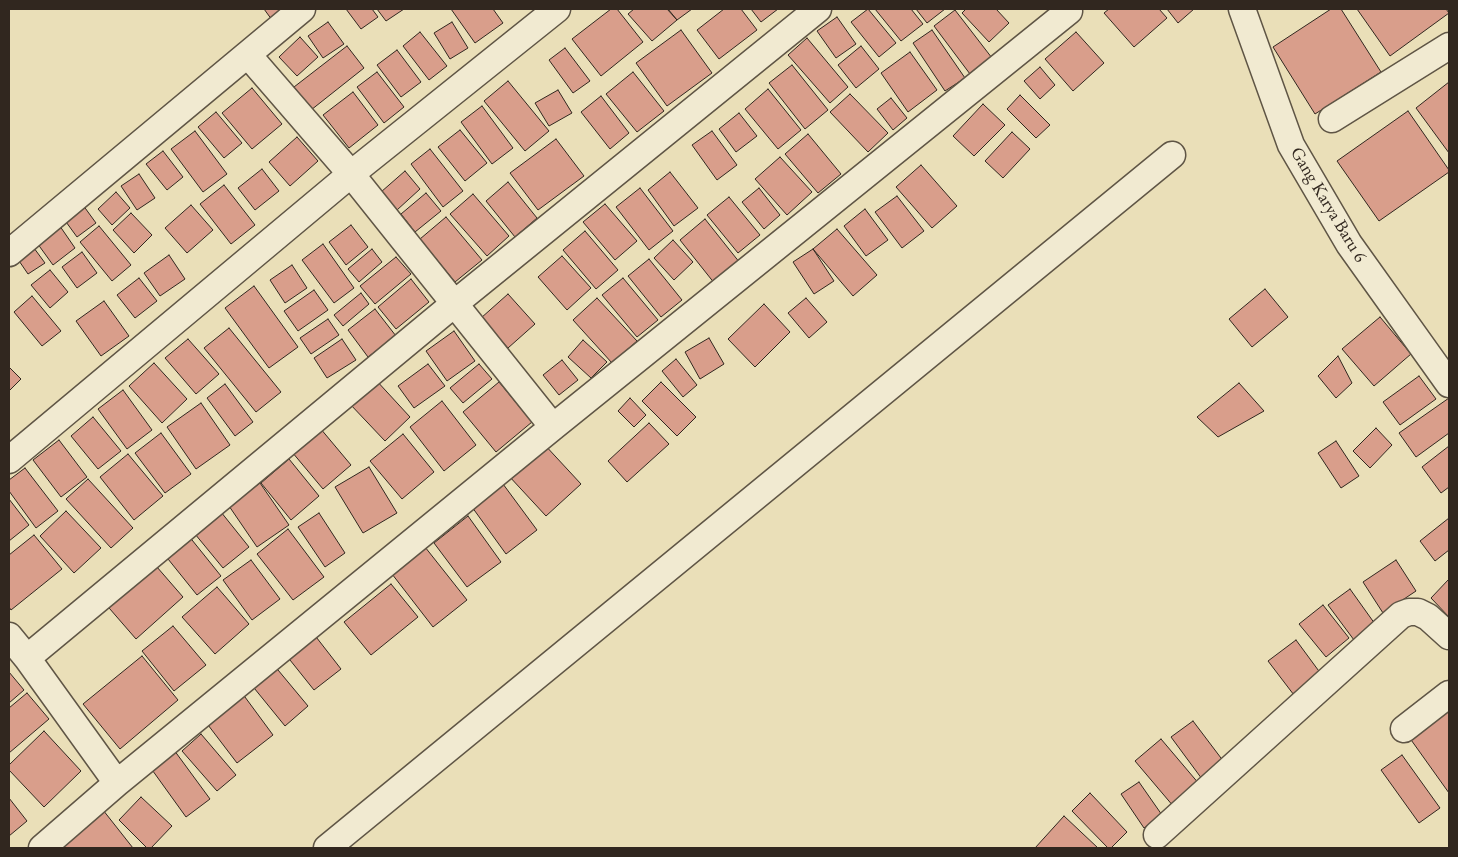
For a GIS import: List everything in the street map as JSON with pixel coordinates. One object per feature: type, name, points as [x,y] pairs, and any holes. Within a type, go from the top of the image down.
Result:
[{"type":"street","points":[[9,253],[302,9]]},
{"type":"street","points":[[9,460],[351,174],[557,9]]},
{"type":"street","points":[[27,658],[454,304],[818,9]]},
{"type":"street","name":"Gang Karya Baru 6","points":[[1242,9],[1291,145],[1349,244],[1449,384]]},
{"type":"street","points":[[42,848],[117,783],[553,427],[1069,11]]},
{"type":"street","points":[[1332,120],[1449,46]]},
{"type":"street","points":[[248,55],[351,174],[553,427]]},
{"type":"street","points":[[327,848],[1172,155]]},
{"type":"street","points":[[1157,835],[1400,615],[1418,612],[1428,617],[1449,636]]},
{"type":"street","points":[[9,636],[117,783]]},
{"type":"street","points":[[1404,729],[1449,694]]},
{"type":"building","points":[[264,9],[286,9],[272,20]]},
{"type":"building","points":[[346,9],[372,9],[378,17],[361,29]]},
{"type":"building","points":[[377,9],[404,9],[386,21]]},
{"type":"building","points":[[451,9],[493,9],[503,23],[475,43]]},
{"type":"building","points":[[611,9],[617,9],[643,42],[601,76],[572,39]]},
{"type":"building","points":[[634,9],[667,9],[677,20],[652,41],[628,14]]},
{"type":"building","points":[[668,9],[692,9],[677,20]]},
{"type":"building","points":[[724,9],[741,9],[757,30],[719,59],[697,30]]},
{"type":"building","points":[[751,9],[778,9],[761,22]]},
{"type":"building","points":[[868,9],[896,43],[879,57],[851,22]]},
{"type":"building","points":[[875,9],[911,9],[923,24],[901,41]]},
{"type":"building","points":[[916,9],[945,9],[927,23]]},
{"type":"building","points":[[966,9],[996,9],[1009,23],[989,42],[962,13]]},
{"type":"building","points":[[1109,9],[1159,9],[1167,18],[1134,47],[1104,13]]},
{"type":"building","points":[[1167,9],[1194,9],[1178,23]]},
{"type":"building","points":[[1331,9],[1341,9],[1381,72],[1315,114],[1273,47]]},
{"type":"building","points":[[1357,9],[1446,9],[1449,13],[1390,56]]},
{"type":"building","points":[[955,10],[992,58],[970,74],[934,26]]},
{"type":"building","points":[[837,17],[856,44],[836,58],[817,31]]},
{"type":"building","points":[[328,22],[344,44],[323,58],[308,36]]},
{"type":"building","points":[[452,22],[468,48],[450,59],[434,33]]},
{"type":"building","points":[[681,30],[712,73],[667,106],[636,63]]},
{"type":"building","points":[[932,30],[965,78],[945,91],[913,43]]},
{"type":"building","points":[[420,32],[447,66],[429,80],[403,46]]},
{"type":"building","points":[[1076,32],[1104,63],[1073,91],[1045,59]]},
{"type":"building","points":[[300,37],[318,57],[297,76],[279,57]]},
{"type":"building","points":[[807,38],[848,87],[830,103],[788,55]]},
{"type":"building","points":[[347,46],[364,68],[311,110],[294,87]]},
{"type":"building","points":[[861,46],[879,69],[856,88],[838,65]]},
{"type":"building","points":[[565,48],[590,81],[573,93],[549,60]]},
{"type":"building","points":[[397,50],[421,82],[401,97],[377,65]]},
{"type":"building","points":[[910,52],[937,90],[908,112],[881,73]]},
{"type":"building","points":[[792,65],[828,110],[805,129],[769,83]]},
{"type":"building","points":[[1040,67],[1055,85],[1040,99],[1024,81]]},
{"type":"building","points":[[377,72],[404,107],[384,123],[357,87]]},
{"type":"building","points":[[633,72],[664,111],[637,132],[606,94]]},
{"type":"building","points":[[508,81],[549,131],[525,151],[484,101]]},
{"type":"building","points":[[1449,82],[1449,153],[1416,108]]},
{"type":"building","points":[[252,88],[282,124],[252,149],[222,113]]},
{"type":"building","points":[[768,89],[801,130],[778,149],[745,109]]},
{"type":"building","points":[[558,90],[572,113],[549,126],[535,103]]},
{"type":"building","points":[[353,92],[378,125],[349,148],[323,115]]},
{"type":"building","points":[[850,94],[888,133],[868,152],[830,112]]},
{"type":"building","points":[[1020,95],[1050,125],[1036,138],[1007,109]]},
{"type":"building","points":[[601,96],[629,133],[610,149],[581,112]]},
{"type":"building","points":[[891,98],[907,118],[893,130],[877,109]]},
{"type":"building","points":[[983,104],[1005,125],[974,156],[953,136]]},
{"type":"building","points":[[482,106],[513,148],[492,164],[461,122]]},
{"type":"building","points":[[1408,111],[1449,172],[1379,221],[1337,161]]},
{"type":"building","points":[[216,112],[242,143],[224,158],[198,127]]},
{"type":"building","points":[[739,113],[757,136],[736,152],[719,129]]},
{"type":"building","points":[[460,130],[487,163],[465,181],[438,147]]},
{"type":"building","points":[[195,131],[227,174],[203,192],[171,149]]},
{"type":"building","points":[[712,131],[737,165],[717,180],[692,145]]},
{"type":"building","points":[[1012,132],[1030,149],[1003,178],[985,161]]},
{"type":"building","points":[[808,134],[841,174],[818,193],[785,154]]},
{"type":"building","points":[[297,137],[318,161],[290,186],[269,162]]},
{"type":"building","points":[[556,139],[584,176],[538,210],[510,173]]},
{"type":"building","points":[[430,149],[463,191],[443,207],[411,164]]},
{"type":"building","points":[[163,151],[183,177],[167,190],[146,164]]},
{"type":"building","points":[[780,157],[812,192],[787,215],[755,179]]},
{"type":"building","points":[[921,165],[957,206],[932,228],[896,187]]},
{"type":"building","points":[[262,169],[279,191],[255,210],[238,188]]},
{"type":"building","points":[[405,171],[420,189],[397,210],[381,192]]},
{"type":"building","points":[[670,172],[698,208],[674,226],[648,190]]},
{"type":"building","points":[[139,174],[155,198],[137,210],[121,186]]},
{"type":"building","points":[[508,182],[537,218],[515,237],[486,201]]},
{"type":"building","points":[[224,185],[255,225],[231,244],[200,204]]},
{"type":"building","points":[[640,188],[673,231],[649,250],[616,207]]},
{"type":"building","points":[[759,188],[780,215],[764,229],[742,202]]},
{"type":"building","points":[[116,192],[130,208],[112,225],[98,209]]},
{"type":"building","points":[[426,193],[441,211],[415,232],[401,214]]},
{"type":"building","points":[[473,194],[509,236],[487,256],[450,214]]},
{"type":"building","points":[[897,196],[924,231],[902,248],[875,212]]},
{"type":"building","points":[[729,197],[760,235],[738,253],[707,215]]},
{"type":"building","points":[[80,201],[96,223],[77,237],[61,215]]},
{"type":"building","points":[[605,204],[637,241],[615,260],[583,222]]},
{"type":"building","points":[[191,205],[213,230],[187,253],[165,228]]},
{"type":"building","points":[[865,209],[888,240],[866,256],[844,226]]},
{"type":"building","points":[[131,213],[152,235],[134,253],[113,230]]},
{"type":"building","points":[[446,217],[482,260],[455,282],[420,239]]},
{"type":"building","points":[[55,219],[75,248],[53,265],[32,236]]},
{"type":"building","points":[[705,219],[740,263],[715,284],[680,240]]},
{"type":"building","points":[[351,225],[368,247],[346,265],[329,242]]},
{"type":"building","points":[[99,226],[131,265],[112,281],[80,242]]},
{"type":"building","points":[[837,229],[877,275],[853,296],[813,249]]},
{"type":"building","points":[[585,231],[618,270],[596,289],[563,250]]},
{"type":"building","points":[[673,240],[693,262],[674,280],[654,258]]},
{"type":"building","points":[[31,244],[45,263],[28,274],[15,255]]},
{"type":"building","points":[[323,244],[354,288],[334,303],[302,260]]},
{"type":"building","points":[[372,249],[382,262],[359,282],[348,269]]},
{"type":"building","points":[[813,249],[834,281],[814,294],[793,262]]},
{"type":"building","points":[[82,252],[97,273],[77,288],[62,267]]},
{"type":"building","points":[[169,255],[185,279],[160,296],[144,273]]},
{"type":"building","points":[[562,256],[591,288],[567,310],[538,277]]},
{"type":"building","points":[[396,257],[411,274],[375,304],[360,286]]},
{"type":"building","points":[[649,259],[682,300],[661,317],[628,276]]},
{"type":"building","points":[[292,265],[307,288],[285,303],[270,280]]},
{"type":"building","points":[[50,270],[68,292],[50,308],[31,285]]},
{"type":"building","points":[[139,278],[157,301],[135,318],[117,295]]},
{"type":"building","points":[[623,278],[658,320],[637,337],[602,295]]},
{"type":"building","points":[[411,279],[429,302],[396,329],[378,307]]},
{"type":"building","points":[[254,286],[298,347],[269,368],[225,308]]},
{"type":"building","points":[[1265,289],[1288,317],[1252,347],[1229,319]]},
{"type":"building","points":[[314,290],[328,310],[298,331],[284,311]]},
{"type":"building","points":[[361,293],[369,304],[343,326],[334,315]]},
{"type":"building","points":[[508,294],[535,324],[508,348],[481,318]]},
{"type":"building","points":[[32,296],[61,331],[42,346],[14,312]]},
{"type":"building","points":[[597,298],[637,341],[612,363],[573,320]]},
{"type":"building","points":[[806,298],[827,322],[809,338],[788,313]]},
{"type":"building","points":[[104,301],[129,336],[101,356],[76,321]]},
{"type":"building","points":[[764,304],[790,332],[755,367],[728,339]]},
{"type":"building","points":[[375,309],[396,336],[368,357],[348,330]]},
{"type":"building","points":[[1380,317],[1411,354],[1374,386],[1342,349]]},
{"type":"building","points":[[328,319],[339,335],[311,354],[300,338]]},
{"type":"building","points":[[229,328],[281,392],[256,412],[204,348]]},
{"type":"building","points":[[454,331],[475,361],[447,381],[426,351]]},
{"type":"building","points":[[709,338],[724,364],[700,379],[685,352]]},
{"type":"building","points":[[188,339],[219,374],[196,394],[165,358]]},
{"type":"building","points":[[342,339],[356,360],[327,378],[314,358]]},
{"type":"building","points":[[583,340],[607,362],[591,378],[568,357]]},
{"type":"building","points":[[1338,356],[1352,383],[1336,398],[1318,376]]},
{"type":"building","points":[[676,359],[697,385],[683,397],[662,371]]},
{"type":"building","points":[[562,360],[578,380],[559,395],[543,375]]},
{"type":"building","points":[[154,363],[187,399],[162,423],[129,386]]},
{"type":"building","points":[[428,364],[445,386],[414,408],[398,386]]},
{"type":"building","points":[[479,364],[492,379],[463,403],[450,388]]},
{"type":"building","points":[[9,367],[21,379],[9,391]]},
{"type":"building","points":[[1419,376],[1436,399],[1400,425],[1383,402]]},
{"type":"building","points":[[375,379],[410,417],[385,441],[349,403]]},
{"type":"building","points":[[499,382],[532,422],[496,452],[463,412]]},
{"type":"building","points":[[661,382],[696,417],[677,436],[642,401]]},
{"type":"building","points":[[1239,383],[1264,411],[1218,437],[1197,417]]},
{"type":"building","points":[[225,384],[253,422],[235,436],[207,398]]},
{"type":"building","points":[[123,390],[152,430],[127,449],[98,409]]},
{"type":"building","points":[[630,398],[646,415],[634,427],[618,411]]},
{"type":"building","points":[[1449,398],[1449,433],[1416,457],[1399,433]]},
{"type":"building","points":[[442,401],[476,445],[444,471],[410,427]]},
{"type":"building","points":[[201,403],[230,445],[196,469],[167,427]]},
{"type":"building","points":[[93,417],[121,451],[98,469],[71,436]]},
{"type":"building","points":[[649,423],[669,444],[627,482],[608,461]]},
{"type":"building","points":[[320,428],[351,465],[323,489],[292,452]]},
{"type":"building","points":[[1376,428],[1392,445],[1370,468],[1353,451]]},
{"type":"building","points":[[161,433],[191,474],[165,493],[135,453]]},
{"type":"building","points":[[403,434],[434,472],[402,499],[370,461]]},
{"type":"building","points":[[59,440],[87,477],[61,497],[33,460]]},
{"type":"building","points":[[1336,441],[1359,476],[1341,488],[1318,453]]},
{"type":"building","points":[[543,443],[581,484],[546,516],[508,475]]},
{"type":"building","points":[[1449,446],[1449,487],[1441,493],[1422,467]]},
{"type":"building","points":[[128,454],[163,496],[134,520],[100,477]]},
{"type":"building","points":[[289,459],[319,496],[291,520],[261,483]]},
{"type":"building","points":[[369,467],[397,513],[363,533],[335,487]]},
{"type":"building","points":[[25,468],[58,511],[36,528],[9,491],[9,480]]},
{"type":"building","points":[[88,479],[133,528],[111,548],[66,499]]},
{"type":"building","points":[[260,483],[289,525],[257,547],[229,506]]},
{"type":"building","points":[[503,484],[537,530],[506,554],[472,507]]},
{"type":"building","points":[[9,499],[29,525],[9,541]]},
{"type":"building","points":[[66,511],[101,548],[74,573],[40,536]]},
{"type":"building","points":[[221,512],[249,547],[223,568],[195,534]]},
{"type":"building","points":[[319,513],[345,553],[325,567],[298,527]]},
{"type":"building","points":[[468,516],[501,562],[467,587],[434,543]]},
{"type":"building","points":[[1449,518],[1449,550],[1435,561],[1420,541]]},
{"type":"building","points":[[288,529],[324,577],[293,600],[257,554]]},
{"type":"building","points":[[34,535],[62,569],[11,610],[9,607],[9,555]]},
{"type":"building","points":[[188,535],[221,576],[197,595],[164,554]]},
{"type":"building","points":[[425,547],[467,600],[433,627],[392,574]]},
{"type":"building","points":[[150,559],[183,597],[136,639],[103,601]]},
{"type":"building","points":[[251,560],[280,599],[252,620],[223,580]]},
{"type":"building","points":[[1396,560],[1416,591],[1383,613],[1363,582]]},
{"type":"building","points":[[1449,579],[1449,617],[1431,598]]},
{"type":"building","points":[[391,584],[418,617],[371,655],[344,622]]},
{"type":"building","points":[[217,587],[249,624],[215,654],[182,617]]},
{"type":"building","points":[[1350,589],[1375,624],[1354,640],[1328,605]]},
{"type":"building","points":[[1323,605],[1349,638],[1326,657],[1299,624]]},
{"type":"building","points":[[173,626],[206,665],[174,691],[142,651]]},
{"type":"building","points":[[313,633],[341,669],[314,690],[286,655]]},
{"type":"building","points":[[1296,640],[1324,678],[1297,699],[1268,661]]},
{"type":"building","points":[[142,656],[178,700],[120,749],[83,704]]},
{"type":"building","points":[[273,664],[308,706],[285,726],[250,683]]},
{"type":"building","points":[[9,672],[24,690],[9,703]]},
{"type":"building","points":[[27,693],[49,719],[9,753],[9,708]]},
{"type":"building","points":[[242,693],[273,735],[237,763],[205,721]]},
{"type":"building","points":[[1449,707],[1449,793],[1409,737]]},
{"type":"building","points":[[1193,721],[1224,762],[1202,779],[1171,737]]},
{"type":"building","points":[[44,731],[81,771],[44,807],[9,770],[9,765]]},
{"type":"building","points":[[201,734],[236,775],[217,791],[182,751]]},
{"type":"building","points":[[1161,739],[1200,785],[1174,807],[1135,761]]},
{"type":"building","points":[[174,750],[210,799],[186,817],[150,767]]},
{"type":"building","points":[[1402,755],[1440,808],[1419,823],[1381,770]]},
{"type":"building","points":[[1139,782],[1162,815],[1144,828],[1121,794]]},
{"type":"building","points":[[1090,793],[1127,832],[1111,848],[1108,848],[1072,811]]},
{"type":"building","points":[[141,797],[172,826],[151,848],[147,848],[119,820]]},
{"type":"building","points":[[9,798],[27,821],[9,836]]},
{"type":"building","points":[[103,810],[133,848],[63,848],[61,845]]},
{"type":"building","points":[[1064,816],[1098,848],[1035,848]]}]
